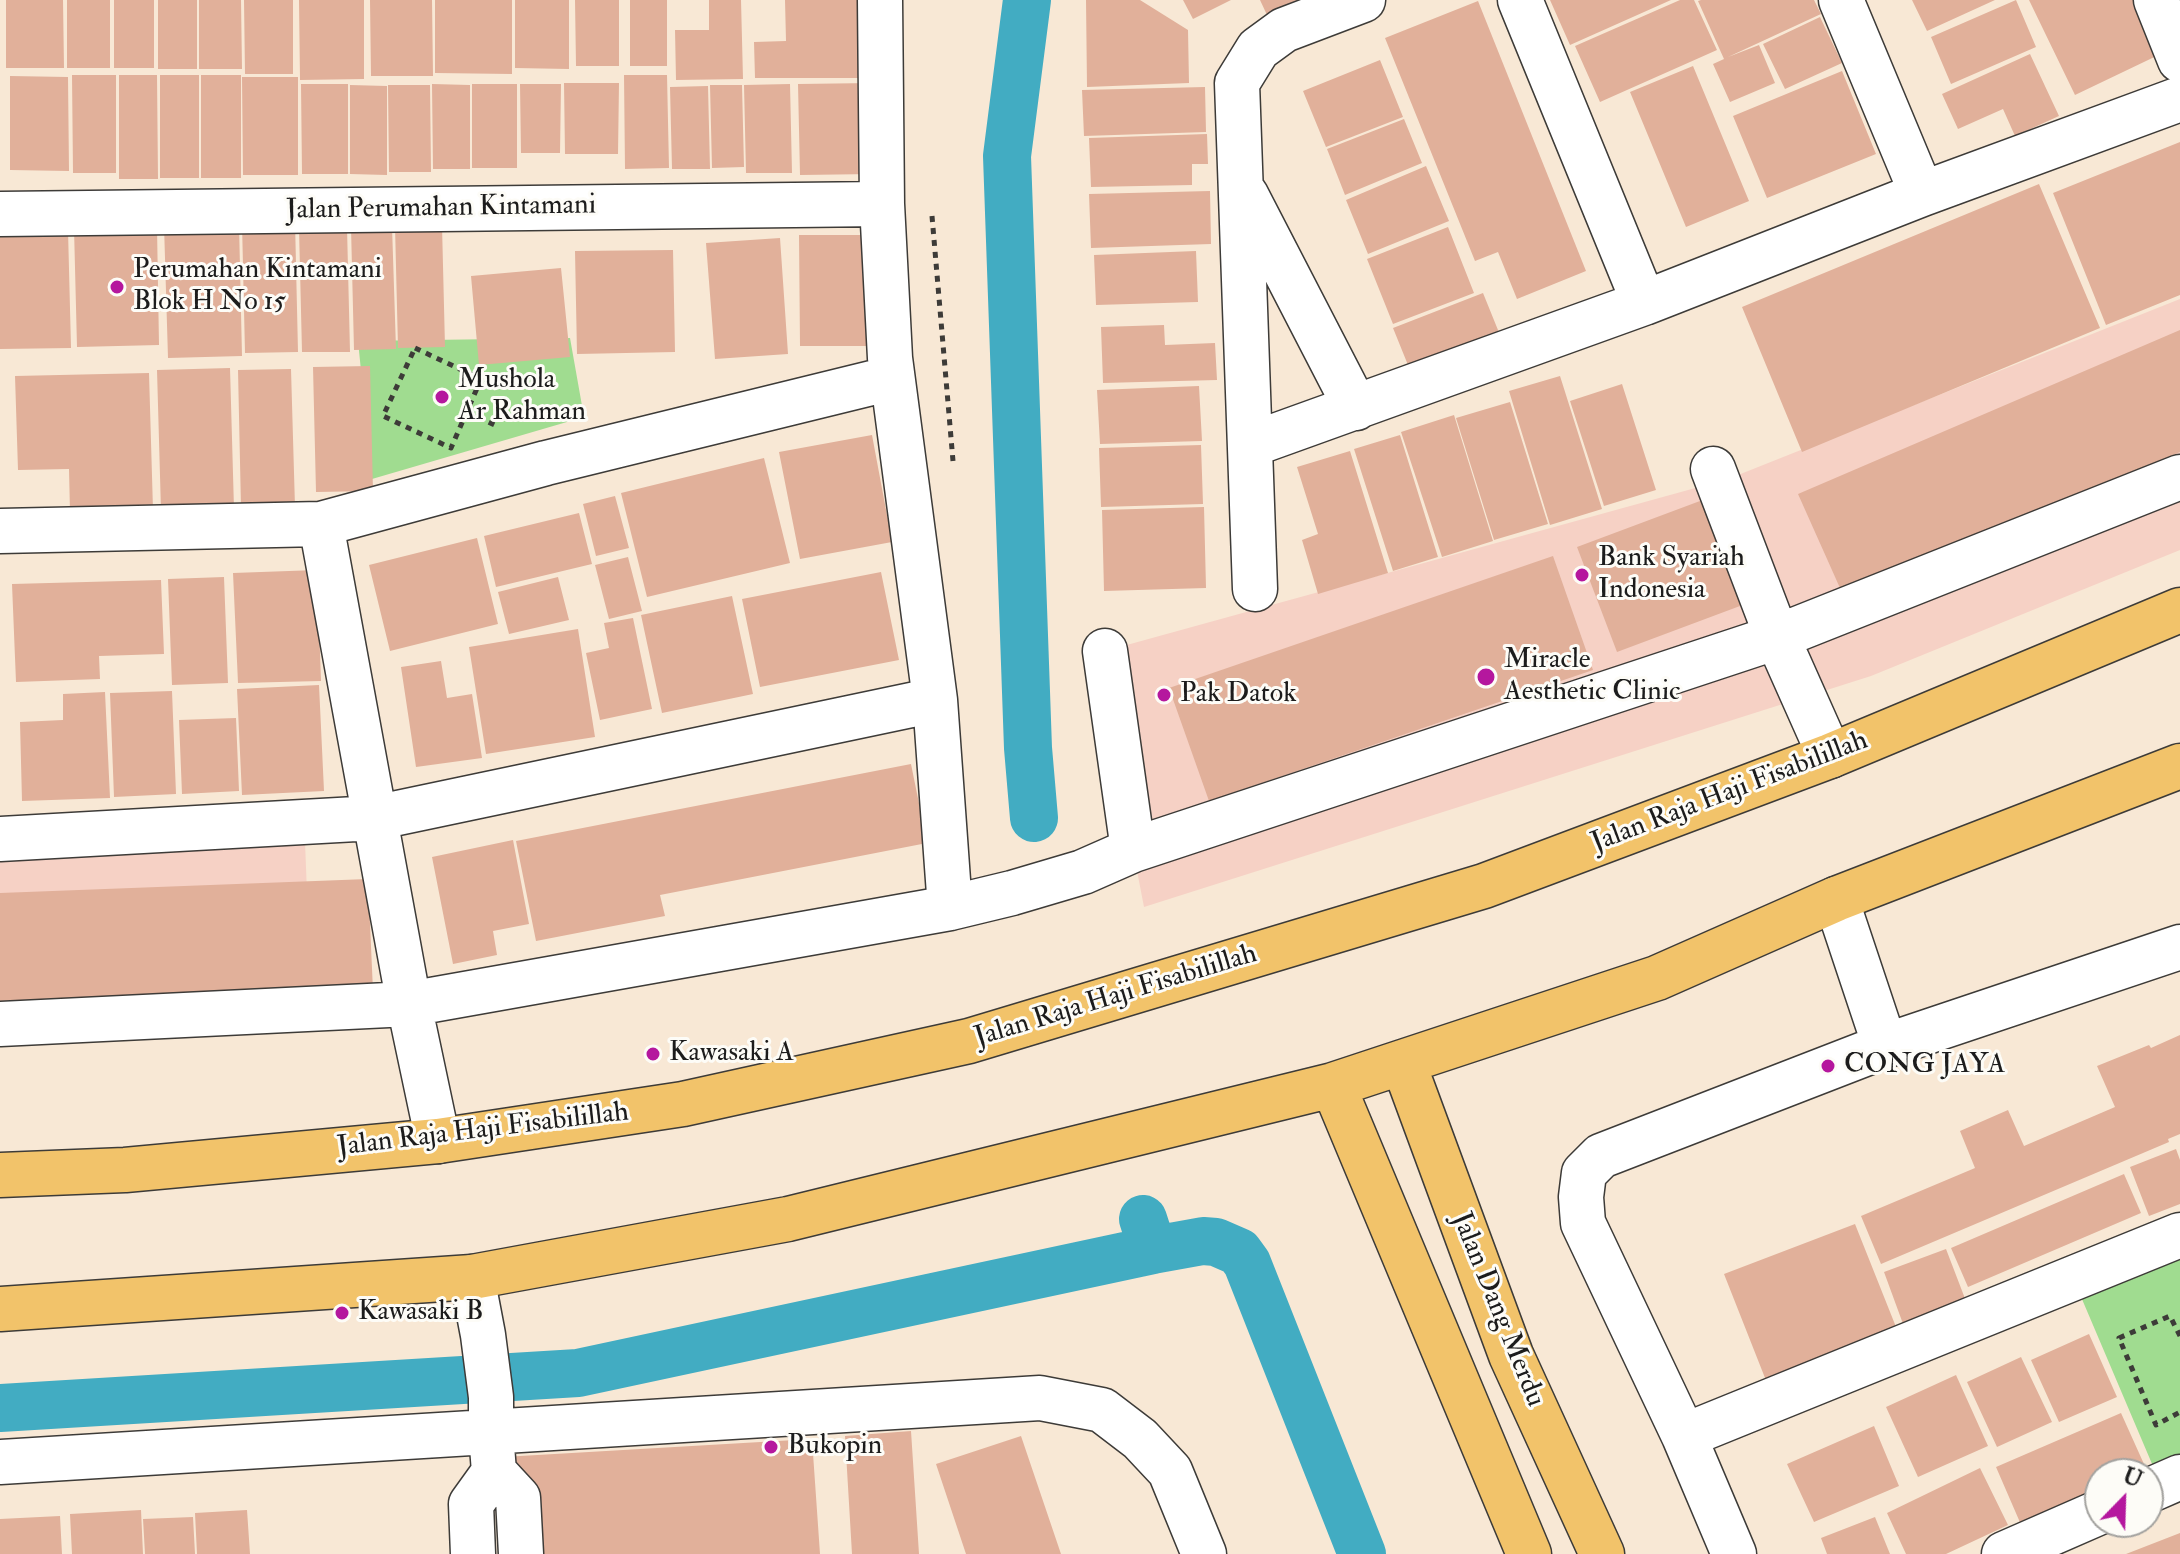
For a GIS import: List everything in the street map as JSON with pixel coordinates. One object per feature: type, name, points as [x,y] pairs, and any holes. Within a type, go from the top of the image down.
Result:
[{"type":"main road","name":"Jalan Raja Haji Fisabilillah","points":[[0,1175],[125,1170],[438,1141],[683,1104],[969,1041],[1484,886],[1830,756],[2180,610]]},
{"type":"main road","points":[[0,1309],[472,1277],[788,1219],[1333,1085],[1657,978],[1836,899],[2180,766]]},
{"type":"main road","name":"Jalan Dang Merdu","points":[[1403,1062],[1511,1355],[1602,1554]]},
{"type":"main road","points":[[1333,1085],[1529,1554]]},
{"type":"main road","points":[[1429,1316],[1435,1298],[1450,1283],[1460,1281],[1472,1284],[1488,1297]]},
{"type":"street","points":[[880,0],[882,204],[892,378],[935,700],[950,908]]},
{"type":"street","points":[[1255,589],[1237,83],[1258,49],[1284,30],[1363,0]]},
{"type":"street","points":[[1520,0],[1644,303]]},
{"type":"street","points":[[1841,0],[1922,194]]},
{"type":"street","points":[[2156,0],[2180,60]]},
{"type":"street","points":[[1250,445],[1644,303],[1922,194],[2180,99]]},
{"type":"street","points":[[1240,183],[1356,408]]},
{"type":"street","name":"Jalan Perumahan Kintamani","points":[[0,214],[882,204]]},
{"type":"street","points":[[0,531],[321,524],[546,463],[892,378]]},
{"type":"street","points":[[1713,469],[1777,637],[1830,756]]},
{"type":"street","points":[[0,1024],[409,1004],[950,908],[1012,893],[1083,872],[1133,850],[1777,637],[2180,477]]},
{"type":"street","points":[[321,524],[409,1004],[438,1141]]},
{"type":"street","points":[[1105,651],[1133,850]]},
{"type":"street","points":[[0,839],[374,818],[935,700]]},
{"type":"street","points":[[1836,899],[1885,1046]]},
{"type":"street","points":[[1734,1554],[1684,1436],[1583,1223],[1581,1197],[1584,1173],[1601,1156],[1885,1046],[2180,947]]},
{"type":"street","points":[[1684,1436],[2180,1235]]},
{"type":"street","points":[[472,1277],[483,1335],[492,1434],[518,1498],[521,1554]]},
{"type":"street","points":[[0,1462],[1040,1398],[1102,1410],[1140,1439],[1170,1471],[1204,1554]]},
{"type":"street","points":[[473,1554],[471,1504],[492,1434]]},
{"type":"street","points":[[2004,1554],[2084,1519]]},
{"type":"path","points":[[931,205],[954,472]]},
{"type":"path","points":[[415,348],[481,379],[451,448],[383,416],[415,348]]},
{"type":"path","points":[[2180,1336],[2170,1316],[2119,1338],[2156,1425],[2180,1412]]},
{"type":"shaded area","points":[[2180,299],[2180,550],[1871,676],[1144,907],[1105,651],[1728,479]]},
{"type":"shaded area","points":[[305,842],[310,969],[0,979],[0,852]]},
{"type":"green space","points":[[570,338],[584,417],[372,479],[358,341]]},
{"type":"green space","points":[[2180,1235],[2180,1477],[2164,1484],[2164,1458],[2150,1458],[2073,1278]]},
{"type":"building","points":[[6,0],[63,0],[64,68],[6,68]]},
{"type":"building","points":[[67,0],[110,0],[110,68],[67,68]]},
{"type":"building","points":[[114,0],[154,0],[154,68],[114,68]]},
{"type":"building","points":[[158,0],[197,0],[197,69],[158,69]]},
{"type":"building","points":[[199,0],[241,0],[242,69],[199,69]]},
{"type":"building","points":[[244,0],[293,0],[293,74],[245,74]]},
{"type":"building","points":[[299,0],[364,0],[364,79],[300,80]]},
{"type":"building","points":[[370,0],[432,0],[433,76],[371,76]]},
{"type":"building","points":[[435,0],[512,0],[512,74],[435,73]]},
{"type":"building","points":[[515,0],[569,0],[569,69],[515,68]]},
{"type":"building","points":[[575,0],[619,0],[619,66],[576,66]]},
{"type":"building","points":[[630,0],[667,0],[667,66],[630,66]]},
{"type":"building","points":[[709,0],[741,0],[743,79],[676,80],[675,30],[709,30]]},
{"type":"building","points":[[785,0],[860,0],[861,78],[755,78],[754,42],[786,41]]},
{"type":"building","points":[[1086,0],[1140,0],[1188,30],[1189,83],[1087,87]]},
{"type":"building","points":[[1183,0],[1231,0],[1193,19]]},
{"type":"building","points":[[1260,0],[1299,0],[1267,15]]},
{"type":"building","points":[[1550,0],[1671,0],[1570,45]]},
{"type":"building","points":[[1680,0],[1694,0],[1717,50],[1600,102],[1575,46]]},
{"type":"building","points":[[1814,0],[1821,14],[1728,57],[1759,45],[1775,83],[1730,102],[1713,64],[1724,59],[1698,1]]},
{"type":"building","points":[[1912,0],[1995,0],[1927,31]]},
{"type":"building","points":[[2016,0],[2036,47],[1951,84],[1931,37]]},
{"type":"building","points":[[2029,0],[2145,0],[2169,50],[2075,95]]},
{"type":"building","points":[[1478,1],[1586,271],[1517,299],[1498,252],[1475,261],[1385,38]]},
{"type":"building","points":[[1820,17],[1842,63],[1785,89],[1763,44]]},
{"type":"building","points":[[2030,54],[2059,116],[2015,136],[2003,109],[1958,129],[1942,94]]},
{"type":"building","points":[[1380,60],[1403,117],[1326,147],[1303,91]]},
{"type":"building","points":[[1693,66],[1749,201],[1686,227],[1630,92]]},
{"type":"building","points":[[1842,71],[1876,154],[1767,198],[1733,116]]},
{"type":"building","points":[[72,75],[116,75],[116,173],[73,173]]},
{"type":"building","points":[[119,75],[157,75],[158,179],[119,179]]},
{"type":"building","points":[[160,75],[199,75],[199,178],[160,178]]},
{"type":"building","points":[[201,75],[241,75],[241,178],[201,178]]},
{"type":"building","points":[[624,75],[667,75],[669,168],[625,169]]},
{"type":"building","points":[[10,76],[68,77],[69,171],[10,170]]},
{"type":"building","points":[[242,77],[298,77],[298,175],[243,175]]},
{"type":"building","points":[[564,83],[619,83],[618,154],[565,154]]},
{"type":"building","points":[[872,83],[874,174],[800,175],[798,84]]},
{"type":"building","points":[[301,84],[348,84],[348,174],[302,174]]},
{"type":"building","points":[[432,84],[470,85],[470,169],[433,169]]},
{"type":"building","points":[[472,84],[517,84],[517,168],[472,168]]},
{"type":"building","points":[[520,84],[561,84],[560,153],[521,153]]},
{"type":"building","points":[[790,84],[792,173],[746,173],[744,85]]},
{"type":"building","points":[[350,85],[387,86],[387,175],[350,174]]},
{"type":"building","points":[[388,85],[430,85],[431,172],[389,172]]},
{"type":"building","points":[[710,85],[742,85],[744,167],[712,168]]},
{"type":"building","points":[[708,86],[710,169],[672,169],[670,87]]},
{"type":"building","points":[[1205,87],[1206,132],[1084,136],[1082,90]]},
{"type":"building","points":[[1404,119],[1422,163],[1345,195],[1327,149]]},
{"type":"building","points":[[1207,134],[1208,164],[1192,164],[1192,185],[1091,187],[1089,138]]},
{"type":"building","points":[[2180,142],[2180,295],[2106,325],[2053,193]]},
{"type":"building","points":[[1426,166],[1449,221],[1368,254],[1346,200]]},
{"type":"building","points":[[2039,184],[2100,328],[1802,452],[1742,307]]},
{"type":"building","points":[[1210,191],[1211,244],[1091,248],[1089,194]]},
{"type":"building","points":[[295,221],[298,352],[245,353],[242,223]]},
{"type":"building","points":[[239,224],[242,356],[168,358],[164,225]]},
{"type":"building","points":[[442,225],[445,347],[398,348],[395,226]]},
{"type":"building","points":[[392,226],[396,349],[354,350],[351,227]]},
{"type":"building","name":"Perumahan Kintamani Blok H No 15","points":[[157,227],[159,345],[77,347],[74,228]]},
{"type":"building","points":[[347,227],[350,352],[302,352],[299,228]]},
{"type":"building","points":[[1448,227],[1474,293],[1393,324],[1367,259]]},
{"type":"building","points":[[68,230],[71,348],[0,349],[0,232]]},
{"type":"building","points":[[799,235],[880,235],[880,346],[800,346]]},
{"type":"building","points":[[780,238],[788,354],[715,359],[706,243]]},
{"type":"building","points":[[673,250],[675,352],[577,354],[575,251]]},
{"type":"building","points":[[1196,251],[1198,302],[1096,305],[1094,255]]},
{"type":"building","points":[[561,268],[570,357],[479,365],[471,276]]},
{"type":"building","points":[[1483,293],[1500,335],[1410,370],[1393,328]]},
{"type":"building","points":[[1164,325],[1165,345],[1215,343],[1217,380],[1103,383],[1101,327]]},
{"type":"building","points":[[2180,330],[2180,452],[1844,597],[1798,494]]},
{"type":"building","points":[[370,366],[373,491],[316,492],[313,367]]},
{"type":"building","points":[[230,368],[234,509],[161,511],[157,370]]},
{"type":"building","points":[[291,369],[295,507],[241,508],[238,370]]},
{"type":"building","points":[[149,373],[153,510],[70,512],[69,469],[18,470],[15,376]]},
{"type":"building","points":[[1560,376],[1602,509],[1550,525],[1509,391]]},
{"type":"building","points":[[1622,384],[1656,490],[1604,506],[1570,401]]},
{"type":"building","points":[[1199,386],[1202,441],[1100,444],[1097,390]]},
{"type":"building","points":[[1510,402],[1548,524],[1494,540],[1456,418]]},
{"type":"building","points":[[1454,415],[1493,541],[1442,557],[1401,432]]},
{"type":"building","points":[[872,435],[892,542],[800,559],[779,452]]},
{"type":"building","points":[[1400,435],[1438,557],[1393,571],[1354,449]]},
{"type":"building","points":[[1201,445],[1203,504],[1101,507],[1099,448]]},
{"type":"building","points":[[1350,451],[1388,573],[1318,594],[1302,540],[1318,534],[1297,467]]},
{"type":"building","points":[[764,458],[790,563],[647,597],[621,493]]},
{"type":"building","points":[[615,496],[629,548],[596,556],[583,504]]},
{"type":"building","points":[[1708,498],[1748,603],[1617,652],[1577,547]]},
{"type":"building","points":[[1204,507],[1206,588],[1104,591],[1102,510]]},
{"type":"building","points":[[579,513],[592,564],[496,587],[484,536]]},
{"type":"building","points":[[477,538],[498,624],[390,651],[369,565]]},
{"type":"building","points":[[1553,556],[1593,670],[1209,801],[1169,688]]},
{"type":"building","points":[[628,557],[642,611],[609,619],[595,565]]},
{"type":"building","points":[[317,570],[321,681],[238,683],[233,573]]},
{"type":"building","points":[[881,572],[899,660],[760,687],[742,599]]},
{"type":"building","points":[[224,577],[228,683],[172,685],[168,579]]},
{"type":"building","points":[[558,577],[569,620],[509,634],[498,592]]},
{"type":"building","points":[[161,580],[164,654],[99,656],[100,679],[16,682],[12,584]]},
{"type":"building","points":[[732,596],[753,694],[662,713],[641,615]]},
{"type":"building","points":[[633,618],[652,709],[600,720],[586,653],[609,648],[604,623]]},
{"type":"building","points":[[578,629],[595,737],[486,754],[469,647]]},
{"type":"building","points":[[441,661],[447,698],[472,694],[482,758],[416,767],[401,667]]},
{"type":"building","points":[[319,685],[324,791],[242,795],[237,689]]},
{"type":"building","points":[[172,691],[176,794],[114,797],[110,693]]},
{"type":"building","points":[[105,692],[110,798],[22,801],[20,722],[63,720],[63,694]]},
{"type":"building","points":[[236,718],[239,791],[182,794],[179,720]]},
{"type":"building","points":[[911,764],[927,843],[660,895],[665,916],[536,941],[516,841]]},
{"type":"building","points":[[513,840],[529,924],[493,931],[497,955],[453,964],[432,857]]},
{"type":"building","points":[[368,879],[373,991],[0,1006],[0,893]]},
{"type":"building","points":[[2180,1035],[2180,1134],[2168,1139],[2169,1142],[1881,1264],[1861,1216],[1975,1168],[1960,1131],[2008,1110],[2024,1146],[2115,1107],[2097,1066]]},
{"type":"building","points":[[2176,1149],[2180,1160],[2180,1204],[2149,1216],[2130,1167]]},
{"type":"building","points":[[2124,1174],[2141,1213],[1968,1287],[1951,1248]]},
{"type":"building","points":[[1855,1224],[1898,1332],[1767,1383],[1724,1274]]},
{"type":"building","points":[[1946,1249],[1969,1309],[1906,1332],[1884,1272]]},
{"type":"building","points":[[2089,1334],[2117,1397],[2059,1422],[2031,1360]]},
{"type":"building","points":[[2021,1357],[2052,1422],[1997,1447],[1967,1382]]},
{"type":"building","points":[[1956,1375],[1988,1446],[1918,1477],[1886,1407]]},
{"type":"building","points":[[2121,1413],[2141,1458],[2084,1458],[2084,1501],[2022,1527],[1996,1467]]},
{"type":"building","points":[[1874,1426],[1899,1486],[1814,1522],[1787,1464]]},
{"type":"building","points":[[911,1431],[919,1554],[852,1554],[845,1436]]},
{"type":"building","points":[[1021,1436],[1061,1554],[966,1554],[936,1464]]},
{"type":"building","points":[[812,1439],[820,1554],[508,1554],[503,1457]]},
{"type":"building","points":[[1980,1468],[2008,1525],[1946,1554],[1906,1554],[1887,1513]]},
{"type":"building","points":[[141,1510],[143,1554],[72,1554],[70,1514]]},
{"type":"building","points":[[247,1510],[250,1554],[197,1554],[195,1513]]},
{"type":"building","points":[[60,1516],[62,1554],[0,1554],[0,1519]]},
{"type":"building","points":[[193,1517],[195,1554],[145,1554],[143,1519]]},
{"type":"building","points":[[1875,1517],[1890,1554],[1827,1554],[1821,1538]]},
{"type":"building","points":[[2180,1533],[2180,1554],[2126,1554]]},
{"type":"waterway","points":[[1027,0],[1007,156],[1028,748],[1034,818]]},
{"type":"waterway","points":[[0,1408],[578,1373],[1153,1250],[1143,1219]]},
{"type":"waterway","points":[[1153,1250],[1203,1241],[1216,1242],[1239,1252],[1247,1263],[1362,1554]]},
{"type":"place","name":"Perumahan Kintamani Blok H No 15","points":[[117,287]]},
{"type":"place","name":"Mushola Ar Rahman","points":[[442,397]]},
{"type":"place","name":"Bank Syariah Indonesia","points":[[1582,575]]},
{"type":"place","name":"Miracle Aesthetic Clinic","points":[[1486,677]]},
{"type":"place","name":"Pak Datok","points":[[1164,695]]},
{"type":"place","name":"Kawasaki A","points":[[653,1054]]},
{"type":"place","name":"CONG JAYA","points":[[1828,1066]]},
{"type":"place","name":"Kawasaki B","points":[[342,1313]]},
{"type":"place","name":"Bukopin","points":[[771,1447]]}]
